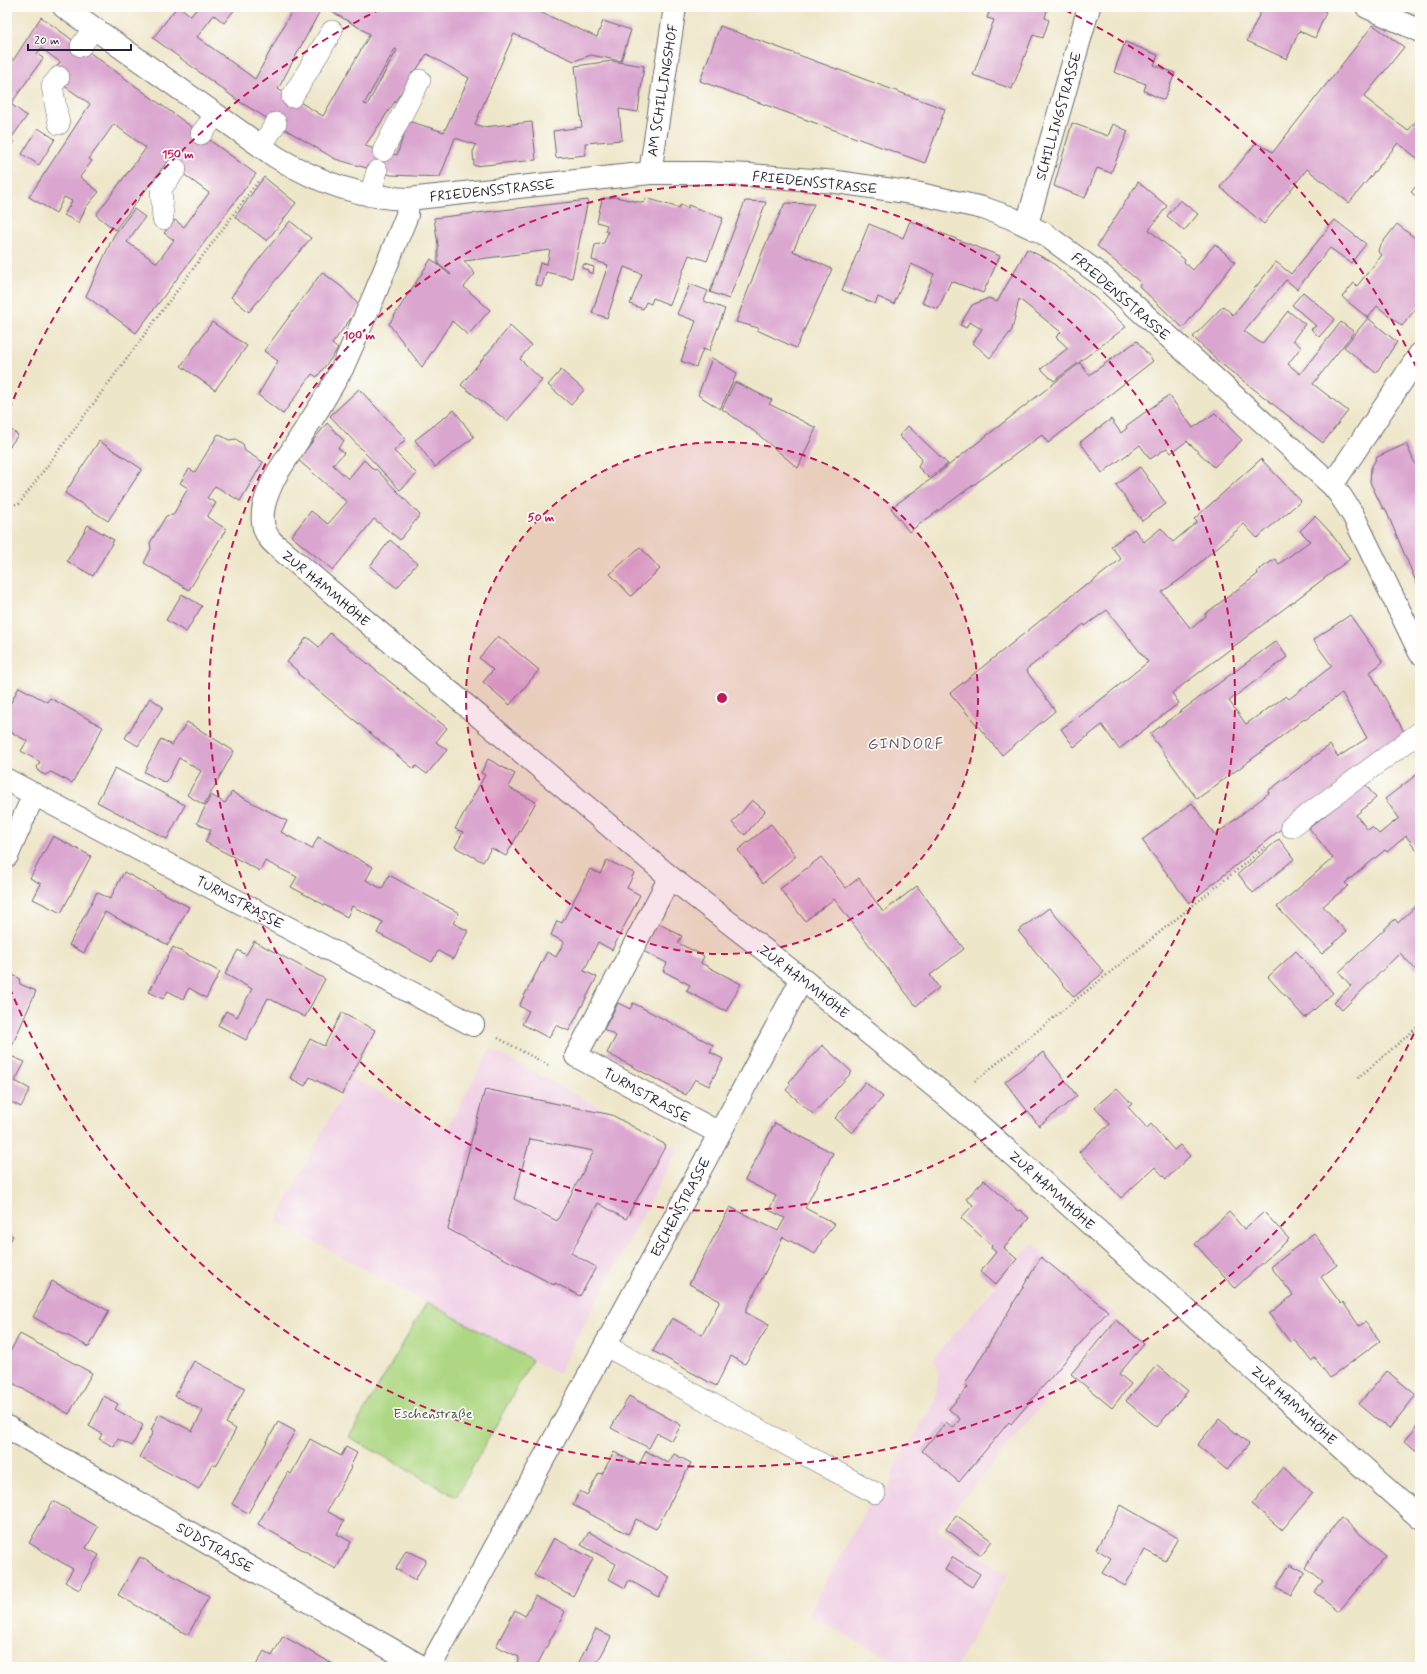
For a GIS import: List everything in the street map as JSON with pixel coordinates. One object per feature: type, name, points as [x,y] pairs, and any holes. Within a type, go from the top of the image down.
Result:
[{"type":"street","name":"FRIEDENSSTRASSE","points":[[64,7],[268,152],[296,169],[318,179],[340,188],[370,196],[408,200],[650,173],[734,174],[836,182],[912,193],[983,208],[1027,224],[1064,247],[1102,276],[1332,485],[1354,515],[1420,653]]},
{"type":"street","name":"AM SCHILLINGSHOF","points":[[650,173],[675,7]]},
{"type":"street","name":"SCHILLINGSTRASSE","points":[[1027,224],[1089,7]]},
{"type":"street","points":[[1367,7],[1420,31]]},
{"type":"street","name":"ZUR HAMMHÖHE","points":[[408,200],[407,215],[348,355],[319,408],[276,475],[270,487],[262,522],[269,538],[670,878],[802,979],[951,1100],[1420,1518]]},
{"type":"street","points":[[1332,485],[1420,354]]},
{"type":"street","name":"TURMSTRASSE","points":[[7,780],[473,1025]]},
{"type":"street","points":[[7,856],[34,794]]},
{"type":"street","name":"TURMSTRASSE","points":[[670,878],[576,1056],[719,1134]]},
{"type":"street","name":"ESCHENSTRASSE","points":[[430,1667],[606,1346],[802,979]]},
{"type":"street","name":"SÜDSTRASSE","points":[[7,1427],[422,1667]]},
{"type":"lane","points":[[81,46],[94,28]]},
{"type":"lane","points":[[292,97],[332,31]]},
{"type":"lane","points":[[59,77],[52,86],[59,124]]},
{"type":"lane","points":[[383,151],[420,80]]},
{"type":"lane","points":[[201,134],[216,115]]},
{"type":"lane","points":[[268,152],[276,124]]},
{"type":"lane","points":[[163,219],[161,189],[176,169]]},
{"type":"lane","points":[[370,196],[377,171]]},
{"type":"lane","points":[[1290,827],[1420,732]]},
{"type":"lane","points":[[606,1346],[875,1493]]},
{"type":"path","points":[[7,505],[19,504],[268,152]]},
{"type":"path","points":[[951,1100],[1290,827]]},
{"type":"path","points":[[1358,1078],[1420,1025]]},
{"type":"shaded area","points":[[490,1049],[678,1149],[558,1374],[276,1221],[351,1077],[447,1128]]},
{"type":"shaded area","points":[[1032,1244],[1117,1315],[937,1530],[1008,1574],[956,1667],[906,1667],[808,1615],[880,1484],[889,1489],[894,1468],[935,1401],[939,1372],[934,1358]]},
{"type":"green space","name":"Eschenstraße","points":[[427,1302],[532,1360],[456,1497],[349,1437]]},
{"type":"building","points":[[177,7],[180,7],[191,16],[198,7],[233,7],[235,9],[224,23],[214,15],[197,37],[255,79],[294,7],[322,7],[278,89],[323,116],[370,34],[324,7],[528,7],[597,37],[603,21],[631,30],[621,61],[591,55],[574,61],[514,34],[475,124],[483,127],[532,122],[536,160],[474,166],[473,152],[476,145],[455,138],[440,177],[391,175],[335,159],[240,102],[153,38]],"holes":[[[395,49],[397,50],[367,105],[364,104]],[[427,54],[469,78],[444,132],[408,121],[397,155],[365,146]]]},
{"type":"building","points":[[991,7],[1048,7],[1045,18],[1049,20],[1043,38],[1033,35],[1012,89],[973,75],[994,20],[987,18]]},
{"type":"building","points":[[1263,7],[1315,7],[1326,12],[1315,38],[1299,31],[1287,59],[1247,41]]},
{"type":"building","points":[[41,17],[256,174],[136,333],[86,296],[114,235],[134,209],[145,217],[127,242],[157,263],[174,240],[164,233],[175,220],[184,227],[209,193],[167,162],[115,230],[96,215],[146,148],[114,124],[89,159],[92,161],[80,177],[99,192],[86,207],[79,223],[64,215],[72,201],[64,197],[56,213],[29,197],[90,104],[63,85],[53,72],[60,62],[41,48],[37,54],[43,58],[11,104],[27,116],[10,140],[14,142],[10,147],[7,144],[7,70]]},
{"type":"building","points":[[1373,25],[1404,47],[1364,97],[1408,131],[1420,116],[1420,155],[1417,158],[1398,143],[1349,203],[1307,169],[1264,224],[1220,187],[1256,143],[1273,152]]},
{"type":"building","points":[[720,26],[945,109],[925,163],[700,81]]},
{"type":"building","points":[[1125,42],[1158,55],[1154,65],[1175,73],[1164,100],[1144,91],[1146,84],[1114,72]]},
{"type":"building","points":[[7,55],[12,58],[7,66]]},
{"type":"building","points":[[612,61],[644,66],[638,112],[619,109],[622,140],[585,143],[586,155],[556,158],[553,131],[582,127],[575,66]]},
{"type":"building","points":[[1072,123],[1108,136],[1113,124],[1128,131],[1111,173],[1097,168],[1085,198],[1054,186]]},
{"type":"building","points":[[38,128],[55,139],[39,165],[22,154]]},
{"type":"building","points":[[264,177],[296,203],[267,241],[235,217]]},
{"type":"building","points":[[1138,182],[1167,206],[1149,230],[1185,260],[1184,262],[1193,270],[1215,244],[1235,262],[1183,328],[1139,286],[1141,283],[1097,246]]},
{"type":"building","points":[[1420,182],[1420,200],[1411,192]]},
{"type":"building","points":[[615,197],[644,203],[646,198],[679,208],[680,205],[688,208],[688,205],[723,218],[707,261],[689,255],[670,305],[653,298],[651,304],[646,302],[643,309],[630,304],[642,274],[624,267],[607,318],[592,313],[608,265],[592,260],[595,245],[604,243],[608,232],[605,231],[607,225],[597,222],[602,199]]},
{"type":"building","points":[[588,200],[572,278],[546,272],[542,286],[535,285],[540,263],[547,264],[550,250],[464,261],[475,274],[464,287],[490,310],[468,335],[452,321],[422,367],[389,324],[431,259],[450,275],[451,274],[438,264],[438,245],[434,218]]},
{"type":"building","points":[[1180,200],[1198,214],[1184,231],[1167,216]]},
{"type":"building","points":[[745,201],[766,202],[729,299],[710,292]]},
{"type":"building","points":[[785,203],[814,204],[793,251],[832,269],[796,348],[757,330],[759,328],[736,322],[764,248]]},
{"type":"building","points":[[1335,220],[1366,244],[1351,263],[1330,248],[1297,289],[1286,280],[1244,331],[1262,344],[1288,311],[1305,324],[1293,340],[1301,347],[1288,364],[1300,374],[1341,322],[1354,332],[1313,384],[1348,411],[1323,443],[1219,362],[1193,337],[1223,306],[1233,315],[1276,262],[1291,274]]},
{"type":"building","points":[[290,221],[311,238],[249,312],[231,297],[255,264]]},
{"type":"building","points":[[910,221],[1000,256],[983,293],[951,281],[938,309],[922,303],[934,274],[911,264],[894,304],[878,297],[875,304],[842,290],[869,224],[903,238]]},
{"type":"building","points":[[1397,224],[1420,242],[1420,304],[1402,326],[1377,306],[1368,318],[1342,297],[1354,283],[1357,286],[1382,255],[1378,252],[1379,247]]},
{"type":"building","points":[[1027,249],[1050,261],[1092,295],[1126,327],[1054,381],[1041,369],[1068,348],[1056,337],[1061,332],[1019,299],[1012,330],[990,358],[973,343],[982,329],[969,322],[966,328],[960,325],[972,305],[989,298],[997,302]]},
{"type":"building","points":[[584,264],[594,267],[593,274],[582,268]]},
{"type":"building","points":[[322,272],[343,288],[360,306],[332,344],[338,349],[317,377],[312,374],[283,414],[258,395],[278,361],[264,351]]},
{"type":"building","points":[[690,284],[708,291],[704,301],[725,309],[709,351],[703,349],[696,367],[681,361],[696,321],[677,314]]},
{"type":"building","points":[[1303,292],[1335,319],[1319,337],[1311,329],[1316,326],[1292,305]]},
{"type":"building","points":[[1368,318],[1397,342],[1376,373],[1344,347]]},
{"type":"building","points":[[212,322],[247,346],[215,390],[181,366]]},
{"type":"building","points":[[510,326],[531,345],[520,359],[542,380],[507,421],[461,385]]},
{"type":"building","points":[[1137,341],[1153,361],[1048,443],[1042,435],[909,532],[891,508],[931,479],[1080,363],[1089,375]]},
{"type":"building","points":[[712,358],[737,373],[720,409],[698,395]]},
{"type":"building","points":[[561,370],[584,390],[571,405],[548,385]]},
{"type":"building","points":[[735,382],[772,400],[769,404],[816,428],[798,468],[755,432],[722,409]]},
{"type":"building","points":[[359,389],[406,439],[394,451],[417,474],[400,490],[330,416]]},
{"type":"building","points":[[1169,395],[1193,428],[1215,413],[1242,440],[1214,467],[1187,441],[1171,453],[1167,448],[1150,459],[1140,445],[1102,473],[1080,442],[1111,419],[1121,433],[1127,428],[1126,426]]},
{"type":"building","points":[[454,410],[474,437],[435,467],[415,440]]},
{"type":"building","points":[[327,423],[344,441],[338,448],[344,453],[333,465],[348,479],[364,460],[374,470],[376,469],[420,515],[400,540],[374,519],[333,570],[291,536],[311,511],[328,524],[347,502],[298,460]]},
{"type":"building","points":[[908,426],[948,464],[929,478],[918,467],[922,458],[899,436]]},
{"type":"building","points":[[7,427],[18,435],[7,450]]},
{"type":"building","points":[[218,434],[229,440],[236,439],[243,444],[245,451],[263,462],[240,501],[215,486],[207,498],[216,503],[207,517],[226,529],[189,590],[144,563],[151,549],[150,543],[166,516],[173,515],[188,488],[180,483],[189,469],[195,472]]},
{"type":"building","points":[[99,441],[142,469],[108,521],[65,493]]},
{"type":"building","points":[[1406,444],[1418,470],[1420,469],[1420,591],[1385,508],[1383,509],[1370,482],[1371,468],[1377,457]]},
{"type":"building","points":[[1261,459],[1301,501],[1257,538],[1244,524],[1182,578],[1162,592],[1191,629],[1206,616],[1205,614],[1258,574],[1257,571],[1275,559],[1279,564],[1310,541],[1300,531],[1315,516],[1330,532],[1350,559],[1172,693],[1179,703],[1119,749],[1102,725],[1074,747],[1061,729],[1089,709],[1148,662],[1107,610],[1085,626],[1084,624],[1026,670],[1055,711],[1002,755],[950,693],[1086,584],[1088,585],[1121,559],[1111,546],[1134,529],[1144,542],[1161,528],[1173,542],[1197,522],[1194,519]]},
{"type":"building","points":[[1140,467],[1166,504],[1142,521],[1116,485]]},
{"type":"building","points":[[88,525],[114,540],[93,576],[67,561]]},
{"type":"building","points":[[390,540],[417,563],[397,588],[370,566]]},
{"type":"building","points":[[640,547],[660,569],[631,596],[610,574]]},
{"type":"building","points":[[182,594],[202,606],[186,632],[166,620]]},
{"type":"building","points":[[1350,615],[1383,662],[1370,672],[1406,735],[1291,821],[1189,903],[1142,840],[1192,803],[1215,835],[1269,793],[1268,791],[1330,745],[1338,757],[1367,738],[1342,693],[1305,720],[1304,719],[1278,740],[1197,799],[1150,734],[1276,641],[1287,657],[1229,701],[1246,724],[1286,696],[1289,699],[1332,666],[1313,640]]},
{"type":"building","points":[[330,633],[447,728],[436,742],[447,750],[427,774],[416,766],[414,769],[298,674],[299,672],[287,662],[307,637],[319,647]]},
{"type":"building","points":[[498,636],[539,670],[510,705],[483,682],[493,670],[479,658]]},
{"type":"building","points":[[19,687],[47,702],[50,698],[103,727],[72,783],[51,772],[45,775],[39,772],[37,767],[40,762],[21,751],[27,741],[7,730],[7,710]]},
{"type":"building","points":[[150,698],[163,707],[138,746],[125,738]]},
{"type":"building","points":[[187,722],[234,751],[204,805],[187,795],[201,771],[179,758],[166,783],[144,772],[161,739],[172,745]]},
{"type":"building","points":[[488,759],[515,774],[508,787],[536,802],[506,856],[491,848],[483,862],[455,847],[463,832],[455,829],[485,775],[481,773]]},
{"type":"building","points":[[115,768],[185,805],[167,839],[97,802]]},
{"type":"building","points":[[1420,772],[1420,854],[1406,836],[1387,852],[1385,850],[1345,883],[1348,886],[1323,906],[1346,932],[1322,954],[1277,907],[1333,858],[1309,828],[1365,784],[1376,798],[1356,815],[1368,830],[1372,827],[1379,834],[1399,818],[1385,799]]},
{"type":"building","points":[[232,792],[287,821],[281,832],[312,849],[318,837],[373,867],[366,880],[382,889],[389,875],[459,913],[453,923],[468,931],[453,959],[438,951],[432,962],[377,933],[383,922],[352,906],[347,917],[291,887],[297,877],[265,861],[260,871],[205,842],[211,830],[197,823],[211,795],[225,803]]},
{"type":"building","points":[[752,800],[765,811],[745,835],[732,823]]},
{"type":"building","points":[[771,824],[796,856],[763,883],[738,850]]},
{"type":"building","points":[[53,836],[91,856],[61,913],[33,899],[41,884],[30,878]]},
{"type":"building","points":[[1279,839],[1294,859],[1253,893],[1238,874]]},
{"type":"building","points":[[821,857],[846,888],[859,878],[883,912],[917,886],[964,949],[930,975],[939,988],[916,1006],[834,899],[805,921],[780,889]]},
{"type":"building","points":[[607,860],[634,873],[627,888],[640,895],[612,950],[598,942],[584,971],[597,977],[569,1031],[556,1025],[549,1038],[522,1024],[529,1011],[519,1006],[547,952],[556,957],[564,942],[551,935],[557,921],[562,923],[590,869],[600,874]]},
{"type":"building","points":[[124,872],[189,907],[168,945],[105,912],[84,953],[69,945],[97,892],[110,899]]},
{"type":"building","points":[[1420,902],[1420,966],[1416,970],[1400,953],[1342,1010],[1334,1002],[1351,986],[1339,972],[1395,919],[1398,923]]},
{"type":"building","points":[[1049,908],[1104,972],[1074,997],[1018,931]]},
{"type":"building","points":[[656,922],[682,936],[678,943],[704,956],[701,963],[741,984],[726,1011],[686,991],[690,985],[663,971],[667,963],[641,950]]},
{"type":"building","points":[[254,941],[325,979],[305,1017],[268,998],[246,1040],[218,1025],[226,1011],[237,1017],[252,989],[225,974],[238,950],[246,955]]},
{"type":"building","points":[[173,947],[220,972],[206,998],[189,988],[183,999],[168,991],[163,999],[149,992]]},
{"type":"building","points":[[1296,951],[1333,993],[1305,1018],[1268,977]]},
{"type":"building","points":[[11,974],[19,978],[20,984],[36,991],[8,1055],[25,1062],[15,1081],[30,1089],[21,1107],[7,1100],[7,977]]},
{"type":"building","points":[[618,1003],[630,1009],[633,1003],[713,1045],[710,1052],[723,1059],[709,1086],[695,1079],[686,1095],[607,1053],[616,1036],[604,1029]]},
{"type":"building","points":[[342,1013],[375,1030],[342,1094],[310,1077],[305,1086],[290,1078],[310,1039],[324,1046]]},
{"type":"building","points":[[822,1045],[852,1072],[813,1114],[786,1090],[791,1084],[789,1082]]},
{"type":"building","points":[[1043,1052],[1077,1096],[1039,1126],[1005,1082]]},
{"type":"building","points":[[865,1082],[883,1097],[852,1133],[835,1118]]},
{"type":"building","points":[[1117,1088],[1132,1104],[1128,1107],[1147,1128],[1151,1124],[1174,1150],[1180,1145],[1190,1156],[1166,1179],[1155,1167],[1121,1198],[1079,1152],[1110,1124],[1095,1107]]},
{"type":"building","points":[[485,1089],[612,1115],[666,1145],[626,1219],[598,1203],[571,1253],[596,1267],[580,1296],[555,1283],[554,1285],[448,1229]],"holes":[[[530,1139],[594,1151],[557,1221],[514,1199]]]},
{"type":"building","points":[[775,1123],[833,1153],[805,1208],[835,1224],[823,1239],[815,1254],[783,1237],[745,1312],[769,1325],[745,1364],[731,1356],[716,1386],[653,1351],[672,1318],[702,1335],[720,1301],[689,1284],[730,1207],[778,1231],[785,1218],[769,1210],[776,1196],[745,1180]]},
{"type":"building","points":[[984,1180],[1018,1211],[1020,1210],[1029,1218],[1004,1248],[1017,1259],[995,1285],[980,1272],[996,1252],[991,1248],[992,1246],[961,1218],[973,1205],[966,1199]]},
{"type":"building","points":[[1229,1212],[1244,1229],[1264,1212],[1289,1239],[1235,1288],[1195,1244]]},
{"type":"building","points":[[7,1233],[13,1236],[7,1247]]},
{"type":"building","points":[[1314,1233],[1337,1265],[1321,1277],[1341,1304],[1343,1302],[1359,1326],[1365,1322],[1380,1341],[1330,1378],[1315,1358],[1311,1361],[1294,1339],[1290,1342],[1269,1314],[1293,1295],[1271,1267]]},
{"type":"building","points":[[1041,1257],[1108,1311],[1011,1424],[1009,1422],[959,1482],[922,1451],[946,1422],[953,1428],[960,1419],[949,1409],[968,1387],[965,1384]]},
{"type":"building","points":[[52,1281],[109,1311],[89,1347],[33,1317]]},
{"type":"building","points":[[1116,1320],[1144,1344],[1119,1374],[1131,1384],[1112,1408],[1071,1374]]},
{"type":"building","points":[[20,1334],[92,1373],[69,1414],[7,1380],[7,1357]]},
{"type":"building","points":[[194,1361],[245,1388],[226,1423],[236,1429],[216,1466],[212,1464],[199,1489],[139,1457],[153,1432],[151,1430],[159,1414],[192,1431],[203,1411],[175,1396]]},
{"type":"building","points":[[1157,1365],[1188,1391],[1157,1427],[1126,1401]]},
{"type":"building","points":[[1387,1371],[1416,1395],[1389,1429],[1359,1404]]},
{"type":"building","points":[[104,1396],[118,1404],[115,1409],[143,1425],[132,1446],[118,1439],[114,1447],[99,1439],[102,1434],[89,1426]]},
{"type":"building","points":[[629,1396],[681,1425],[672,1441],[657,1433],[649,1448],[611,1428]]},
{"type":"building","points":[[1219,1419],[1249,1444],[1227,1470],[1197,1445]]},
{"type":"building","points":[[278,1422],[295,1431],[248,1513],[232,1504]]},
{"type":"building","points":[[1420,1423],[1420,1454],[1405,1441]]},
{"type":"building","points":[[310,1439],[341,1456],[346,1447],[357,1453],[350,1467],[351,1468],[327,1511],[344,1521],[337,1534],[351,1542],[336,1569],[258,1524],[288,1472],[291,1474]]},
{"type":"building","points":[[646,1451],[668,1463],[674,1454],[691,1463],[656,1529],[636,1519],[628,1534],[573,1505],[580,1491],[587,1495],[599,1473],[602,1474],[614,1452],[639,1465]]},
{"type":"building","points":[[1283,1467],[1313,1493],[1282,1530],[1252,1504]]},
{"type":"building","points":[[53,1501],[98,1527],[86,1548],[99,1555],[79,1590],[65,1582],[73,1569],[29,1543]]},
{"type":"building","points":[[1121,1505],[1178,1538],[1165,1561],[1145,1550],[1125,1586],[1102,1573],[1111,1558],[1096,1549]]},
{"type":"building","points":[[956,1515],[992,1541],[981,1555],[946,1529]]},
{"type":"building","points":[[1341,1518],[1386,1556],[1339,1611],[1315,1592],[1323,1582],[1306,1568],[1318,1545]]},
{"type":"building","points":[[589,1532],[670,1577],[659,1597],[629,1580],[625,1588],[609,1579],[616,1564],[581,1545]]},
{"type":"building","points":[[554,1538],[593,1559],[573,1596],[534,1575]]},
{"type":"building","points":[[406,1550],[426,1560],[415,1580],[396,1569]]},
{"type":"building","points":[[140,1557],[209,1596],[188,1635],[118,1595]]},
{"type":"building","points":[[953,1557],[980,1574],[972,1587],[945,1570]]},
{"type":"building","points":[[1290,1564],[1305,1572],[1291,1595],[1276,1587]]},
{"type":"building","points":[[535,1596],[565,1612],[536,1667],[523,1667],[517,1664],[519,1657],[496,1646],[515,1610],[525,1616]]},
{"type":"building","points":[[596,1629],[611,1637],[595,1667],[583,1667],[578,1664]]},
{"type":"building","points":[[283,1636],[335,1665],[334,1667],[255,1667],[264,1651],[272,1656]]},
{"type":"district","name":"GINDORF","points":[[906,743]]}]
